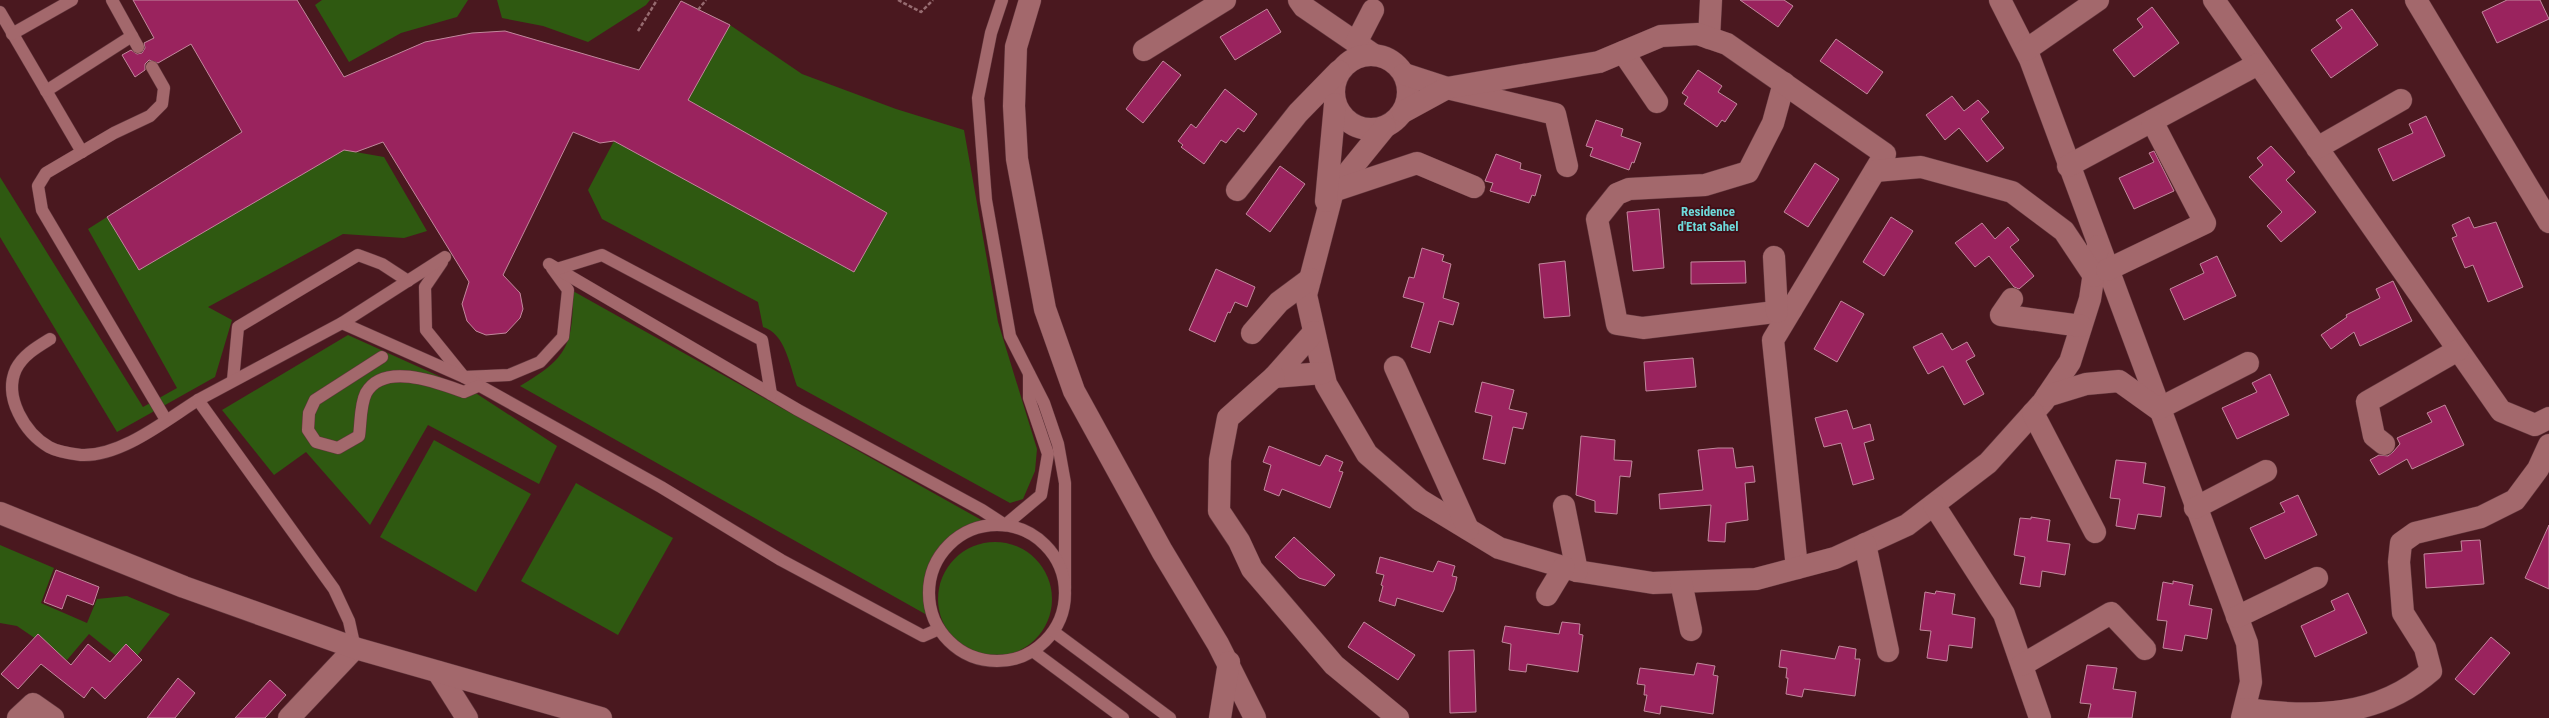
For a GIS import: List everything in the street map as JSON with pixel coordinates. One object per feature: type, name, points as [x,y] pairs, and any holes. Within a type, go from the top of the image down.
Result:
[{"type":"street","points":[[1030,0],[1016,47],[1014,106],[1017,159],[1045,309],[1074,391],[1162,551],[1229,662],[1255,718]]},
{"type":"street","points":[[1144,50],[1225,0]]},
{"type":"street","points":[[1299,0],[1304,7],[1365,49],[1386,58],[1396,65],[1404,74],[1408,93],[1403,112]]},
{"type":"street","points":[[1709,38],[1711,0]]},
{"type":"street","points":[[2026,50],[2098,0]]},
{"type":"street","points":[[2214,0],[2501,410],[2535,425],[2549,418]]},
{"type":"street","points":[[2416,0],[2549,222]]},
{"type":"street","points":[[1384,127],[1333,191],[1306,295],[1326,384],[1367,454],[1420,500],[1498,548],[1571,569],[1653,583],[1756,579],[1835,558],[1907,525],[1988,463],[2047,396],[2070,362],[2100,273],[2098,246],[2026,50],[1998,2]]},
{"type":"street","points":[[1237,190],[1298,113],[1350,61],[1362,56],[1365,49],[1373,10]]},
{"type":"street","points":[[1335,104],[1341,115],[1350,123],[1361,128],[1373,130],[1384,127],[1395,121],[1403,112],[1447,88],[1599,62],[1661,36],[1698,34],[1727,44],[1885,154],[1784,311],[1773,340],[1797,568]]},
{"type":"street","points":[[1623,52],[1658,102]]},
{"type":"street","points":[[2068,166],[2258,64]]},
{"type":"street","points":[[1324,224],[1335,104],[1334,92],[1336,80],[1342,69]]},
{"type":"street","points":[[1404,74],[1447,88],[1554,114],[1567,166]]},
{"type":"street","points":[[1784,84],[1773,123],[1748,172],[1705,184],[1629,188],[1618,194],[1598,219],[1617,324],[1643,328],[1784,311]]},
{"type":"street","points":[[2317,148],[2400,100]]},
{"type":"street","points":[[2100,273],[2205,223],[2152,121]]},
{"type":"street","points":[[1333,191],[1417,163],[1474,187]]},
{"type":"street","points":[[1875,171],[1921,167],[2012,192],[2064,231],[2100,273],[2158,409],[2247,643],[2251,682],[2244,714],[2313,717],[2356,710],[2413,687],[2431,671],[2425,648],[2403,613],[2399,562],[2401,543],[2415,533],[2481,516],[2515,500],[2538,469],[2549,445]]},
{"type":"street","points":[[1774,257],[1784,311]]},
{"type":"street","points":[[1252,333],[1279,302],[1310,279]]},
{"type":"street","points":[[2012,299],[2001,315],[2081,326]]},
{"type":"street","points":[[1314,332],[1274,377],[1228,418],[1220,460],[1219,511],[1239,541],[1252,569],[1334,665],[1398,718]]},
{"type":"street","points":[[2384,444],[2374,436],[2367,402],[2458,350]]},
{"type":"street","points":[[2158,409],[2248,362]]},
{"type":"street","points":[[1395,367],[1468,529]]},
{"type":"street","points":[[1274,377],[1323,374]]},
{"type":"street","points":[[2047,396],[2086,384],[2119,381],[2158,409]]},
{"type":"street","points":[[2033,413],[2095,532]]},
{"type":"street","points":[[2195,508],[2266,471]]},
{"type":"street","points":[[1934,505],[2004,614],[2040,718]]},
{"type":"street","points":[[1547,595],[1571,569],[1564,506]]},
{"type":"street","points":[[0,513],[184,587],[355,648],[602,718]]},
{"type":"street","points":[[1864,544],[1888,651]]},
{"type":"street","points":[[2237,617],[2317,578]]},
{"type":"street","points":[[1681,582],[1691,630]]},
{"type":"street","points":[[2022,665],[2111,613],[2145,649]]},
{"type":"street","points":[[289,718],[355,648]]},
{"type":"street","points":[[1220,718],[1229,662]]},
{"type":"street","points":[[438,672],[467,718]]},
{"type":"street","points":[[18,718],[33,704],[53,718]]},
{"type":"lane","points":[[12,34],[72,0]]},
{"type":"lane","points":[[46,91],[135,42],[112,0]]},
{"type":"lane","points":[[1002,0],[991,33],[978,98],[986,200],[1010,336],[1044,403],[1058,444],[1065,483],[1065,603],[1054,632],[1034,652],[1014,660],[986,660],[972,657],[953,646],[939,629],[931,609],[929,587],[934,566],[946,548],[963,534],[984,526],[1006,525],[1041,495],[1048,454],[1029,398],[1029,374]]},
{"type":"lane","points":[[0,12],[82,152]]},
{"type":"lane","points":[[152,67],[164,88],[162,104],[150,116],[46,173],[38,186],[42,210],[166,420]]},
{"type":"lane","points":[[233,380],[238,327],[358,255],[382,264],[408,281]]},
{"type":"lane","points":[[553,266],[602,256],[762,340],[771,394]]},
{"type":"lane","points":[[50,339],[27,354],[16,370],[12,390],[15,409],[29,429],[49,447],[82,455],[120,448],[233,380],[342,323],[445,257],[425,287],[426,330],[464,377]]},
{"type":"lane","points":[[553,266],[771,394],[982,510],[1006,525],[1028,532],[1047,546],[1060,565],[1065,588]]},
{"type":"lane","points":[[464,377],[509,375],[540,362],[562,337],[568,290],[553,266]]},
{"type":"lane","points":[[342,323],[464,377],[661,487],[781,560],[923,636],[939,629]]},
{"type":"lane","points":[[382,357],[315,400],[309,413],[308,430],[316,442],[338,448],[359,436],[362,406],[366,392],[377,381],[395,376],[428,380],[464,392],[478,386]]},
{"type":"lane","points":[[198,400],[334,589],[349,621],[355,648]]},
{"type":"lane","points":[[1054,632],[1170,718]]},
{"type":"lane","points":[[1034,652],[1123,718]]},
{"type":"path","points":[[638,31],[657,0]]},
{"type":"path","points":[[698,10],[706,0]]},
{"type":"path","points":[[898,0],[921,12],[933,0]]},
{"type":"green space","points":[[322,0],[468,0],[457,17],[401,33],[349,62],[315,5]]},
{"type":"green space","points":[[497,0],[650,0],[646,5],[588,42],[543,26],[502,18]]},
{"type":"green space","points":[[730,25],[802,74],[896,109],[964,130],[998,322],[1037,449],[1035,471],[1023,499],[1010,503],[797,386],[782,343],[770,330],[763,327],[758,302],[602,219],[588,190],[614,141],[854,272],[887,213],[688,100]]},
{"type":"green space","points":[[344,150],[384,157],[427,231],[404,238],[343,234],[208,307],[232,320],[215,377],[117,432],[0,237],[0,177],[143,407],[177,388],[88,229],[107,217],[139,270]]},
{"type":"green space","points":[[573,291],[985,522],[963,528],[945,541],[938,550],[932,560],[925,582],[927,615],[520,386],[549,367],[558,358],[564,348],[569,337],[571,325]]},
{"type":"green space","points":[[348,335],[474,392],[557,446],[539,484],[428,425],[370,525],[306,452],[274,475],[222,410]]},
{"type":"green space","points":[[434,440],[531,494],[476,592],[380,537]]},
{"type":"green space","points":[[576,483],[673,538],[618,635],[521,581]]},
{"type":"green space","points":[[995,542],[1017,547],[1035,559],[1047,577],[1052,599],[1047,621],[1035,639],[1017,651],[995,656],[973,651],[955,639],[943,621],[938,599],[943,577],[955,559],[973,547]]},
{"type":"green space","points":[[0,545],[54,568],[41,603],[87,623],[97,599],[127,596],[170,614],[129,666],[89,634],[67,660],[17,626],[0,623]]},
{"type":"building","points":[[133,0],[297,0],[344,77],[425,42],[472,33],[505,31],[639,70],[681,1],[730,25],[688,100],[887,213],[854,272],[614,141],[600,143],[573,132],[503,275],[520,293],[523,309],[520,318],[506,333],[486,335],[476,331],[467,321],[462,304],[469,282],[383,142],[356,152],[344,150],[139,270],[107,217],[242,132],[191,44],[158,63],[149,60],[145,64],[145,70],[135,77],[122,55],[131,50],[137,54],[142,53],[145,48],[144,43],[154,38]]},
{"type":"building","points":[[1740,0],[1784,0],[1793,6],[1778,27]]},
{"type":"building","points":[[2507,0],[2540,0],[2549,19],[2497,43],[2482,12]]},
{"type":"building","points":[[2152,7],[2179,43],[2134,77],[2113,50],[2143,27],[2137,19]]},
{"type":"building","points":[[1267,9],[1281,32],[1235,60],[1220,37]]},
{"type":"building","points":[[2352,9],[2378,45],[2331,78],[2311,50],[2342,28],[2336,20]]},
{"type":"building","points":[[1836,39],[1883,72],[1867,94],[1820,61]]},
{"type":"building","points":[[1163,61],[1181,75],[1143,123],[1126,109]]},
{"type":"building","points":[[1698,70],[1722,86],[1718,92],[1737,104],[1725,122],[1722,120],[1717,127],[1684,104],[1688,97],[1682,93]]},
{"type":"building","points":[[1225,89],[1257,114],[1244,132],[1238,128],[1226,143],[1221,140],[1204,164],[1181,147],[1183,145],[1178,141],[1191,124],[1196,128]]},
{"type":"building","points":[[1952,96],[1964,111],[1978,100],[1989,112],[1981,119],[2004,148],[1987,162],[1959,128],[1945,140],[1926,115]]},
{"type":"building","points":[[2426,116],[2445,156],[2393,181],[2378,149],[2413,133],[2409,124]]},
{"type":"building","points":[[1596,120],[1623,129],[1621,136],[1641,143],[1634,163],[1632,162],[1629,170],[1590,156],[1593,148],[1586,146]]},
{"type":"building","points":[[2271,146],[2295,172],[2286,180],[2316,212],[2281,242],[2267,226],[2282,212],[2249,177],[2263,165],[2257,158]]},
{"type":"building","points":[[2154,151],[2174,191],[2134,209],[2119,178],[2154,162],[2149,153]]},
{"type":"building","points":[[1496,154],[1521,163],[1520,169],[1541,175],[1535,196],[1532,195],[1529,203],[1490,191],[1493,183],[1485,181]]},
{"type":"building","points":[[1815,163],[1839,179],[1808,227],[1784,212]]},
{"type":"building","points":[[1280,166],[1305,184],[1270,232],[1246,214]]},
{"type":"building","points":[[1659,209],[1664,268],[1633,271],[1627,212]]},
{"type":"building","points":[[1891,217],[1913,231],[1884,276],[1863,262]]},
{"type":"building","points":[[2469,217],[2474,228],[2496,222],[2523,287],[2488,302],[2473,265],[2465,268],[2452,238],[2457,236],[2452,225]]},
{"type":"building","points":[[1982,223],[1995,239],[2008,227],[2019,240],[2010,247],[2034,276],[2019,289],[2014,287],[1989,256],[1975,267],[1955,243]]},
{"type":"building","points":[[1422,248],[1444,255],[1442,261],[1451,264],[1443,298],[1459,303],[1453,325],[1439,321],[1430,353],[1411,347],[1424,303],[1403,297],[1409,277],[1414,278]]},
{"type":"building","points":[[2217,256],[2236,296],[2184,320],[2170,289],[2204,273],[2200,264]]},
{"type":"building","points":[[1565,261],[1570,316],[1544,318],[1539,264]]},
{"type":"building","points":[[1745,261],[1746,283],[1691,284],[1691,262]]},
{"type":"building","points":[[1216,269],[1255,287],[1247,307],[1235,302],[1230,313],[1228,312],[1215,342],[1189,330]]},
{"type":"building","points":[[2393,281],[2412,321],[2360,346],[2354,332],[2331,349],[2321,335],[2347,317],[2346,315],[2380,298],[2376,289]]},
{"type":"building","points":[[1841,301],[1864,314],[1837,362],[1814,349]]},
{"type":"building","points":[[1942,333],[1952,350],[1967,342],[1975,356],[1966,361],[1984,394],[1964,405],[1943,366],[1928,374],[1913,347]]},
{"type":"building","points":[[1693,358],[1696,387],[1646,391],[1644,362]]},
{"type":"building","points":[[2270,374],[2289,415],[2237,439],[2222,408],[2257,392],[2252,383]]},
{"type":"building","points":[[1482,382],[1514,390],[1509,409],[1527,413],[1523,429],[1513,427],[1505,464],[1483,459],[1492,416],[1475,412]]},
{"type":"building","points":[[2445,405],[2464,445],[2412,469],[2407,459],[2379,475],[2370,460],[2379,455],[2388,456],[2400,444],[2397,438],[2432,422],[2427,413]]},
{"type":"building","points":[[1847,410],[1853,429],[1870,424],[1874,440],[1864,443],[1874,479],[1853,485],[1841,443],[1824,447],[1815,418]]},
{"type":"building","points":[[1581,436],[1615,440],[1614,460],[1632,461],[1630,477],[1620,476],[1617,514],[1595,512],[1595,501],[1576,495]]},
{"type":"building","points":[[1269,446],[1320,466],[1326,455],[1343,462],[1339,471],[1343,472],[1330,508],[1282,489],[1279,496],[1264,490],[1271,465],[1263,462]]},
{"type":"building","points":[[1733,448],[1736,468],[1753,466],[1755,482],[1745,483],[1748,520],[1726,523],[1725,542],[1708,541],[1711,505],[1660,509],[1659,494],[1703,490],[1698,450]]},
{"type":"building","points":[[2116,460],[2146,463],[2143,483],[2165,487],[2161,517],[2138,514],[2135,529],[2116,526],[2120,499],[2110,498]]},
{"type":"building","points":[[2298,495],[2317,535],[2265,559],[2250,528],[2285,512],[2280,503]]},
{"type":"building","points":[[2031,517],[2050,520],[2047,541],[2070,544],[2065,575],[2042,571],[2040,587],[2020,584],[2025,557],[2014,555],[2020,518],[2031,519]]},
{"type":"building","points":[[2549,525],[2549,589],[2525,578]]},
{"type":"building","points":[[1294,537],[1335,575],[1325,586],[1299,578],[1275,557]]},
{"type":"building","points":[[2480,540],[2484,584],[2426,588],[2424,554],[2462,551],[2461,541]]},
{"type":"building","points":[[1380,557],[1433,572],[1438,561],[1455,566],[1452,576],[1457,577],[1454,590],[1443,612],[1397,598],[1395,606],[1379,601],[1384,575],[1376,573]]},
{"type":"building","points":[[56,570],[99,587],[93,605],[67,595],[62,609],[44,602]]},
{"type":"building","points":[[2173,581],[2193,585],[2189,605],[2212,609],[2207,639],[2185,635],[2182,651],[2163,648],[2167,621],[2157,620],[2163,582],[2173,584]]},
{"type":"building","points":[[1936,591],[1955,594],[1952,614],[1975,618],[1972,648],[1949,645],[1947,661],[1927,658],[1931,631],[1920,630],[1925,592],[1935,594]]},
{"type":"building","points":[[2348,593],[2367,633],[2315,657],[2301,626],[2335,610],[2331,601]]},
{"type":"building","points":[[1364,622],[1415,655],[1398,680],[1348,647]]},
{"type":"building","points":[[1562,622],[1580,624],[1579,634],[1583,635],[1578,672],[1527,664],[1526,672],[1509,670],[1511,644],[1502,642],[1505,626],[1559,634]]},
{"type":"building","points":[[38,634],[71,665],[88,644],[110,662],[126,644],[142,660],[105,699],[92,687],[84,698],[41,664],[18,689],[1,674]]},
{"type":"building","points":[[2491,637],[2510,653],[2474,695],[2455,679]]},
{"type":"building","points":[[1839,646],[1856,649],[1855,659],[1860,659],[1855,696],[1804,689],[1802,697],[1786,694],[1788,678],[1786,678],[1787,668],[1779,667],[1781,650],[1835,659]]},
{"type":"building","points":[[1474,650],[1476,712],[1450,713],[1449,651]]},
{"type":"building","points":[[1697,663],[1715,666],[1713,675],[1718,676],[1713,714],[1661,706],[1660,714],[1644,711],[1647,695],[1644,695],[1645,685],[1637,684],[1640,668],[1694,675]]},
{"type":"building","points":[[2087,665],[2117,668],[2113,689],[2136,692],[2132,718],[2088,718],[2091,704],[2080,703]]},
{"type":"building","points":[[178,678],[195,693],[175,718],[147,718]]},
{"type":"building","points":[[270,680],[286,695],[265,718],[235,718]]},
{"type":"district","name":"Residence d'Etat Sahel","points":[[1708,218]]}]
